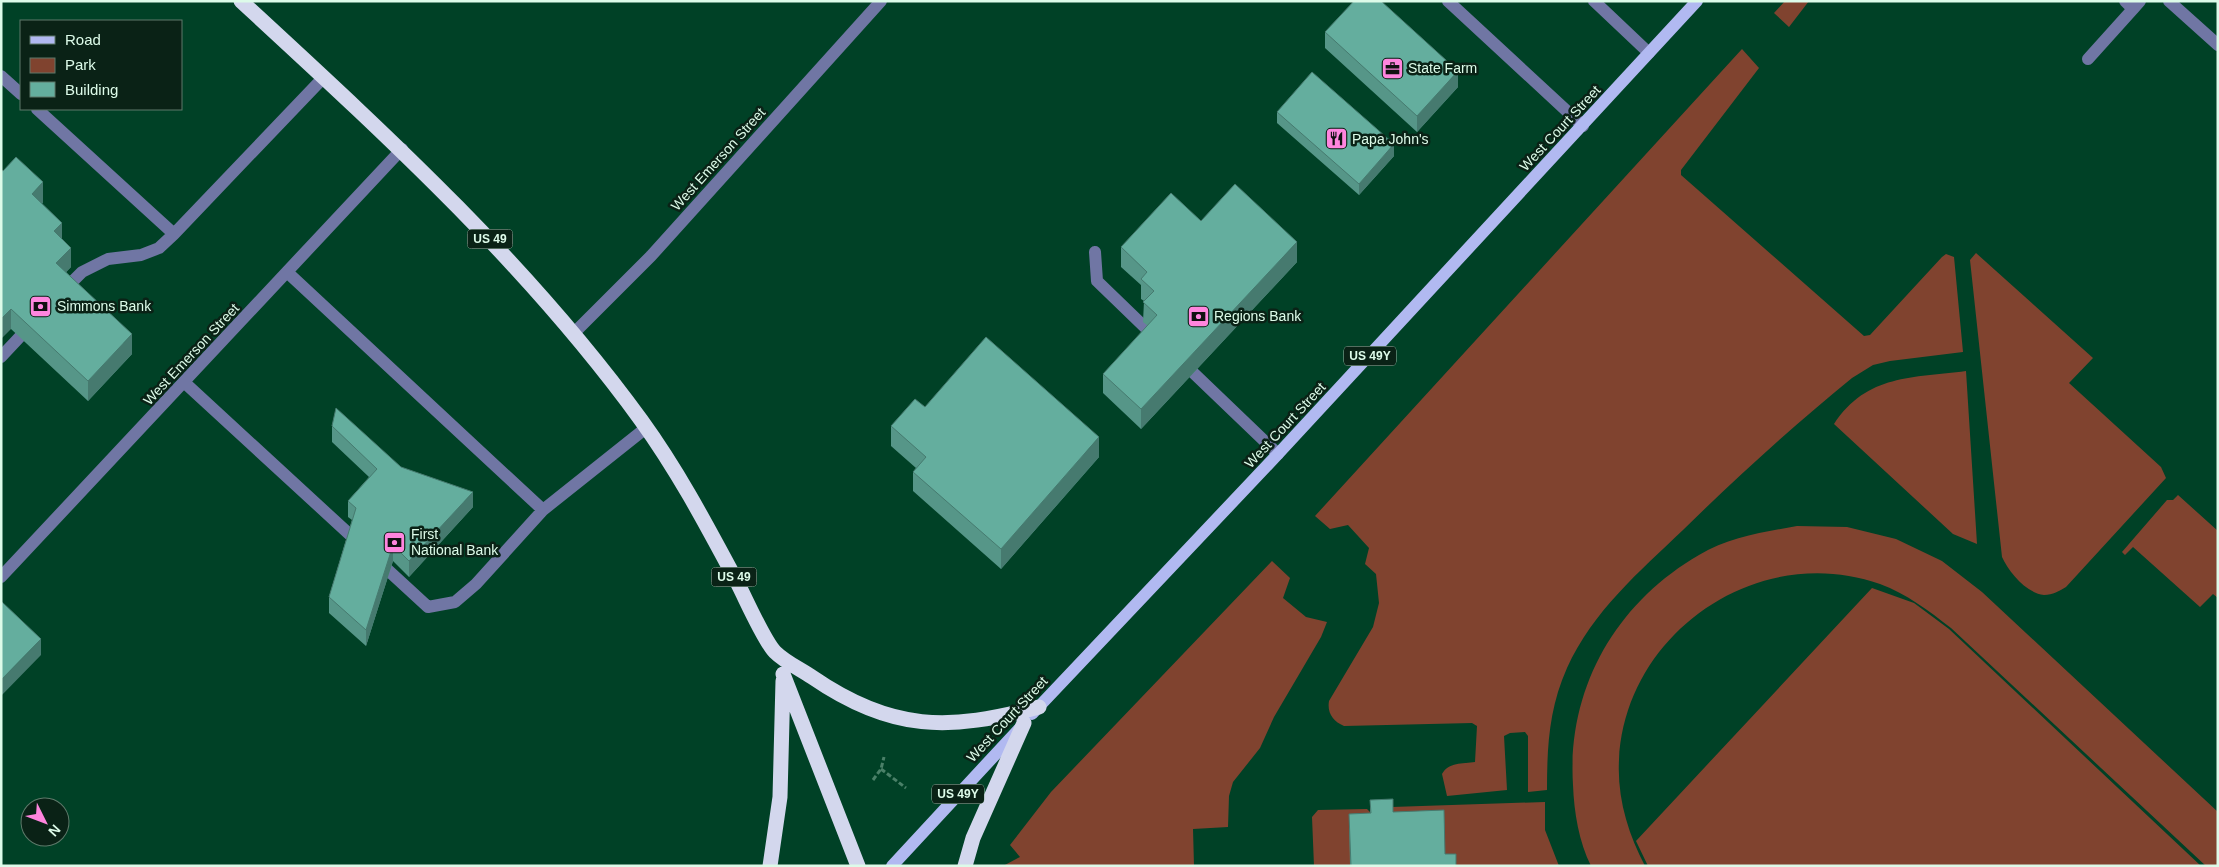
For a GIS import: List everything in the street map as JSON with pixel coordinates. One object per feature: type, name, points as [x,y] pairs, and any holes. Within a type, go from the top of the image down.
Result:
[{"type":"highway","name":"US 49","points":[[241,1],[402,149],[487,236],[574,333],[646,428],[695,503],[774,651]]},
{"type":"highway","points":[[774,651],[833,691],[891,718],[942,724],[992,720],[1039,707]]},
{"type":"highway","name":"US 49","points":[[783,674],[858,866]]},
{"type":"highway","points":[[770,866],[780,797],[783,674]]},
{"type":"highway","points":[[965,866],[974,838],[1024,723]]},
{"type":"main road","name":"West Court Street","points":[[892,866],[1584,126],[1697,1]]},
{"type":"main road","name":"US 49","points":[[774,651],[783,674]]},
{"type":"street","name":"West Emerson Street","points":[[574,333],[651,256],[881,1]]},
{"type":"street","points":[[1448,1],[1584,126]]},
{"type":"street","points":[[1594,1],[1649,53]]},
{"type":"street","points":[[2169,1],[2218,45]]},
{"type":"street","points":[[2088,59],[2132,4]]},
{"type":"street","points":[[1,76],[20,93]]},
{"type":"street","points":[[55,300],[82,272],[108,259],[140,255],[158,248],[174,234],[324,77]]},
{"type":"street","points":[[38,110],[174,234]]},
{"type":"street","name":"West Emerson Street","points":[[1,577],[185,383],[402,149]]},
{"type":"street","points":[[1095,252],[1097,281],[1278,454]]},
{"type":"street","points":[[287,272],[542,510]]},
{"type":"street","points":[[1,357],[42,314]]},
{"type":"street","points":[[185,383],[428,607],[455,602],[476,584],[542,510],[646,428]]},
{"type":"path","points":[[873,780],[881,769],[884,757]]},
{"type":"path","points":[[881,769],[906,788]]},
{"type":"green space","points":[[1785,1],[1809,1],[1789,27],[1774,13]]},
{"type":"green space","points":[[1742,49],[1759,68],[1681,170],[1681,175],[1864,336],[1870,335],[1942,257],[1946,254],[1954,257],[1963,352],[1890,361],[1873,365],[1852,378],[1745,471],[1618,593],[1590,628],[1578,647],[1561,683],[1550,728],[1547,790],[1528,792],[1528,736],[1525,732],[1510,733],[1504,736],[1507,790],[1447,796],[1442,774],[1452,765],[1475,762],[1477,726],[1472,723],[1344,726],[1337,722],[1330,713],[1329,701],[1373,627],[1379,603],[1376,574],[1365,564],[1369,548],[1348,525],[1330,529],[1315,516]]},
{"type":"green space","points":[[1976,253],[2093,358],[2069,383],[2161,467],[2166,478],[2066,587],[2050,594],[2037,593],[2025,586],[2009,569],[2002,557],[1970,260]]},
{"type":"green space","points":[[1966,371],[1977,544],[1953,534],[1834,424],[1847,408],[1861,396],[1876,387],[1892,381]]},
{"type":"green space","points":[[2178,495],[2218,531],[2218,598],[2213,594],[2200,607],[2133,547],[2125,555],[2122,552],[2167,500],[2173,500]]},
{"type":"green space","points":[[1797,526],[1847,527],[1896,539],[1942,561],[1982,592],[2218,812],[2218,866],[2206,866],[1951,628],[1917,603],[1890,588],[1834,574],[1789,575],[1746,587],[1706,608],[1672,637],[1645,672],[1627,714],[1619,760],[1620,788],[1625,815],[1633,841],[1645,866],[1591,866],[1580,837],[1576,816],[1573,785],[1573,749],[1578,715],[1588,682],[1603,652],[1621,623],[1643,598],[1670,575],[1699,555],[1734,539]]},
{"type":"green space","points":[[1272,561],[1290,578],[1283,598],[1306,617],[1327,622],[1321,637],[1274,717],[1260,748],[1233,782],[1229,796],[1228,827],[1193,829],[1194,866],[1003,866],[1020,857],[1010,845],[1051,792]]},
{"type":"green space","points":[[1872,588],[1914,603],[1949,629],[2201,866],[1648,866],[1636,841]]},
{"type":"green space","points":[[1545,802],[1545,830],[1559,866],[1445,866],[1393,831],[1392,807]]},
{"type":"green space","points":[[1367,809],[1377,819],[1350,866],[1314,866],[1312,817],[1318,810]]},
{"type":"building","name":"State Farm","points":[[1354,1],[1381,1],[1458,71],[1417,116],[1325,32]]},
{"type":"building","name":"Papa John's","points":[[1312,72],[1394,144],[1359,184],[1277,112]]},
{"type":"building","name":"Simmons Bank","points":[[16,157],[43,182],[32,194],[62,223],[54,231],[71,248],[56,263],[132,334],[88,381],[11,309],[1,319],[1,170],[3,171]]},
{"type":"building","name":"Regions Bank","points":[[1235,184],[1297,242],[1141,409],[1103,374],[1157,315],[1143,302],[1154,291],[1141,279],[1147,272],[1121,247],[1171,193],[1201,221]]},
{"type":"building","points":[[986,337],[1099,437],[1001,549],[913,472],[926,457],[891,426],[915,399],[925,407]]},
{"type":"building","name":"First National Bank","points":[[336,408],[401,467],[473,492],[409,561],[393,545],[366,630],[329,597],[356,508],[348,501],[377,469],[332,426]]},
{"type":"building","points":[[1,601],[41,639],[1,680]]},
{"type":"building","points":[[1393,799],[1393,812],[1444,810],[1445,854],[1456,854],[1456,866],[1351,866],[1349,814],[1371,813],[1370,800]]},
{"type":"place","name":"State Farm","points":[[1392,68]]},
{"type":"place","name":"Papa John's","points":[[1336,139]]},
{"type":"place","name":"Simmons Bank","points":[[41,306]]},
{"type":"place","name":"Regions Bank","points":[[1198,316]]},
{"type":"place","name":"First National Bank","points":[[395,542]]}]
